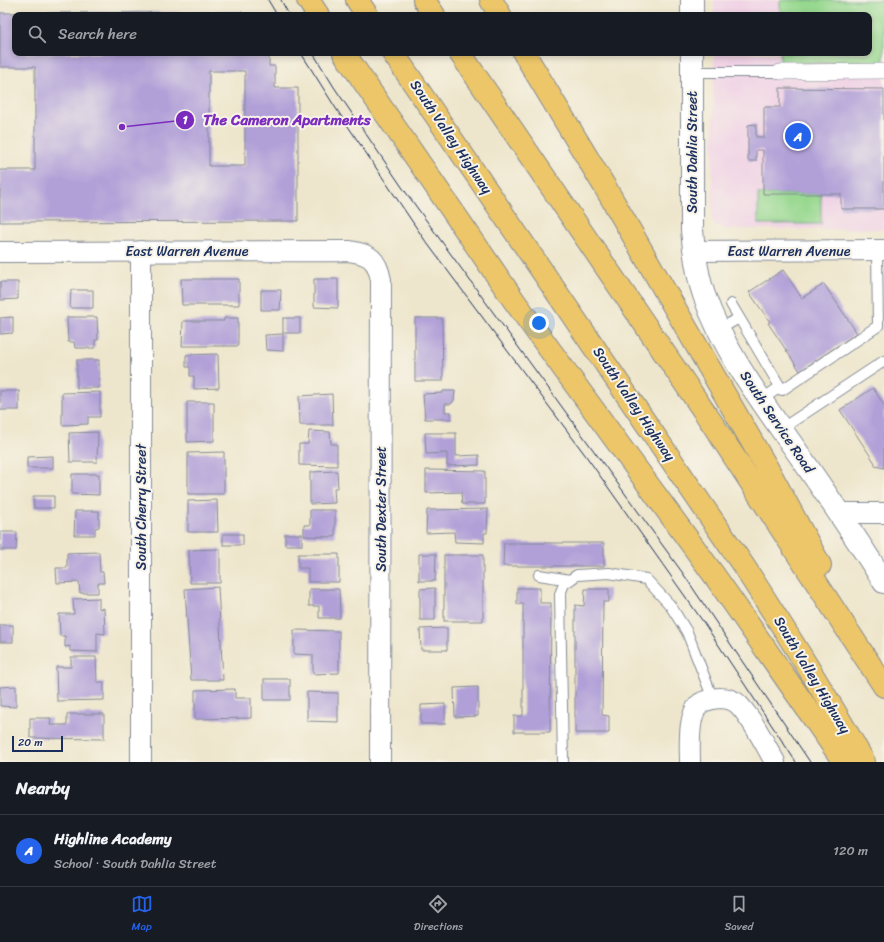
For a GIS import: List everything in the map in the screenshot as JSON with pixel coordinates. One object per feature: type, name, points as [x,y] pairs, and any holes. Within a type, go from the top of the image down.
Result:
[{"type":"highway","points":[[308,0],[316,12]]},
{"type":"highway","points":[[357,0],[365,12]]},
{"type":"highway","points":[[424,0],[432,12]]},
{"type":"highway","points":[[491,0],[498,12]]},
{"type":"highway","points":[[346,56],[515,302],[714,575],[844,762]]},
{"type":"highway","name":"South Valley Highway","points":[[395,56],[749,574],[840,718],[864,762]]},
{"type":"highway","points":[[462,56],[712,423],[884,686]]},
{"type":"highway","points":[[526,56],[604,187],[770,473],[884,682]]},
{"type":"street","points":[[692,0],[692,12]]},
{"type":"street","name":"South Dahlia Street","points":[[692,63],[691,198],[694,251]]},
{"type":"street","points":[[780,72],[884,71]]},
{"type":"street","name":"East Warren Avenue","points":[[694,251],[880,250]]},
{"type":"street","name":"South Cherry Street","points":[[141,251],[141,762]]},
{"type":"street","name":"East Warren Avenue","points":[[0,252],[349,251],[363,253],[372,259]]},
{"type":"street","name":"South Service Road","points":[[694,251],[704,294],[718,330],[746,378],[840,513],[884,582]]},
{"type":"street","name":"South Dexter Street","points":[[372,259],[379,269],[381,280],[380,762]]},
{"type":"street","points":[[840,513],[884,513]]},
{"type":"street","points":[[690,762],[690,733],[694,713],[701,703],[713,699],[726,698],[737,703],[746,714],[775,762]]},
{"type":"lane","points":[[692,63],[780,72]]},
{"type":"lane","points":[[731,304],[782,390],[878,326],[880,250]]},
{"type":"lane","points":[[718,330],[739,318]]},
{"type":"lane","points":[[781,429],[884,361]]},
{"type":"lane","points":[[761,400],[780,387]]},
{"type":"lane","points":[[563,762],[560,594],[564,584],[577,575],[609,573],[646,579],[670,605],[687,632],[713,699]]},
{"type":"lane","points":[[539,575],[570,580]]},
{"type":"shaded area","points":[[714,0],[884,0],[884,229],[724,229],[714,224],[712,220],[714,56],[872,56],[872,12],[714,12]]},
{"type":"green space","points":[[780,0],[884,0],[884,63],[780,63],[780,56],[872,56],[872,12],[780,12]]},
{"type":"green space","points":[[758,194],[821,194],[821,224],[758,224]]},
{"type":"building","points":[[0,13],[12,13],[12,56],[269,56],[269,66],[275,66],[275,88],[298,88],[298,221],[0,222],[0,170],[35,170],[35,67],[0,67]],"holes":[[[209,71],[245,71],[245,166],[209,166]]]},
{"type":"building","points":[[780,88],[884,89],[884,209],[841,209],[841,194],[763,194],[763,150],[756,150],[756,161],[748,161],[748,125],[756,124],[756,137],[764,137],[764,107],[780,107]]},
{"type":"building","points":[[783,270],[802,298],[824,284],[857,333],[800,371],[768,323],[770,322],[749,292]]},
{"type":"building","points":[[181,279],[239,279],[239,305],[182,305]]},
{"type":"building","points":[[314,279],[338,279],[338,308],[314,307]]},
{"type":"building","points":[[0,282],[18,282],[18,299],[0,300]]},
{"type":"building","points":[[71,290],[93,290],[93,308],[70,308]]},
{"type":"building","points":[[261,290],[281,290],[280,310],[261,310]]},
{"type":"building","points":[[13,317],[13,333],[0,334],[0,318]]},
{"type":"building","points":[[67,317],[97,317],[98,340],[95,340],[95,348],[75,348],[74,342],[68,342]]},
{"type":"building","points":[[224,318],[238,318],[238,346],[182,346],[183,321],[224,321]]},
{"type":"building","points":[[283,318],[300,318],[300,333],[283,333]]},
{"type":"building","points":[[415,318],[442,318],[443,381],[415,381]]},
{"type":"building","points":[[283,334],[283,351],[266,350],[265,335]]},
{"type":"building","points":[[218,354],[219,388],[194,389],[194,376],[190,376],[190,367],[186,367],[186,355]]},
{"type":"building","points":[[77,360],[99,360],[99,388],[77,388]]},
{"type":"building","points":[[873,388],[884,405],[884,468],[875,466],[875,463],[840,410]]},
{"type":"building","points":[[0,391],[19,391],[19,410],[0,410]]},
{"type":"building","points":[[443,391],[455,391],[454,400],[451,404],[445,404],[445,412],[451,412],[451,419],[425,419],[423,394],[443,393]]},
{"type":"building","points":[[100,392],[100,417],[88,417],[88,424],[62,425],[62,393]]},
{"type":"building","points":[[332,394],[333,425],[300,425],[299,396]]},
{"type":"building","points":[[187,402],[214,402],[214,441],[187,442]]},
{"type":"building","points":[[309,431],[330,432],[331,444],[337,444],[337,466],[299,465],[299,444],[308,444]]},
{"type":"building","points":[[98,432],[97,462],[70,462],[69,433]]},
{"type":"building","points":[[425,433],[456,433],[456,456],[479,455],[479,465],[447,466],[447,453],[426,454]]},
{"type":"building","points":[[224,452],[224,494],[188,494],[188,453]]},
{"type":"building","points":[[53,456],[53,468],[27,468],[27,457]]},
{"type":"building","points":[[426,470],[485,471],[485,504],[462,504],[461,492],[426,493]]},
{"type":"building","points":[[337,471],[338,488],[334,488],[335,503],[310,504],[310,472]]},
{"type":"building","points":[[72,474],[99,474],[99,495],[72,494]]},
{"type":"building","points":[[33,496],[54,496],[54,508],[34,508]]},
{"type":"building","points":[[217,500],[218,532],[188,532],[188,501]]},
{"type":"building","points":[[488,509],[487,533],[484,533],[484,543],[455,542],[454,532],[426,533],[427,510]]},
{"type":"building","points":[[310,510],[335,510],[335,537],[304,536],[304,525],[310,525]]},
{"type":"building","points":[[75,511],[99,511],[99,527],[95,528],[95,535],[74,535]]},
{"type":"building","points":[[0,532],[17,532],[16,550],[0,550]]},
{"type":"building","points":[[223,534],[243,534],[243,545],[223,545]]},
{"type":"building","points":[[285,534],[302,534],[302,545],[285,545]]},
{"type":"building","points":[[504,543],[604,543],[604,566],[503,566]]},
{"type":"building","points":[[220,549],[220,583],[190,583],[189,550]]},
{"type":"building","points":[[99,552],[100,572],[103,572],[104,583],[98,583],[98,593],[80,593],[79,582],[57,583],[56,568],[67,568],[67,553]]},
{"type":"building","points":[[298,554],[339,554],[339,582],[308,582],[308,568],[298,568]]},
{"type":"building","points":[[419,554],[436,554],[435,581],[419,581]]},
{"type":"building","points":[[444,555],[483,555],[483,621],[444,621]]},
{"type":"building","points":[[218,587],[223,680],[191,680],[185,589]]},
{"type":"building","points":[[435,588],[435,620],[420,620],[420,589]]},
{"type":"building","points":[[517,588],[540,588],[540,603],[551,603],[550,732],[514,732],[514,716],[523,716],[523,604],[517,604]]},
{"type":"building","points":[[309,589],[339,589],[340,618],[319,618],[319,606],[309,606]]},
{"type":"building","points":[[585,589],[609,589],[609,602],[603,602],[602,715],[609,716],[609,733],[575,733],[575,605],[584,606]]},
{"type":"building","points":[[99,598],[99,609],[104,608],[105,634],[97,633],[97,652],[70,651],[70,646],[65,647],[65,636],[60,636],[59,614],[74,614],[73,599]]},
{"type":"building","points":[[0,625],[13,625],[13,642],[0,642]]},
{"type":"building","points":[[447,628],[447,650],[421,650],[420,629]]},
{"type":"building","points":[[294,630],[339,631],[339,673],[313,674],[313,655],[294,654]]},
{"type":"building","points":[[71,657],[96,657],[97,682],[104,682],[104,700],[57,701],[56,667],[71,667]]},
{"type":"building","points":[[264,679],[290,679],[290,700],[264,700]]},
{"type":"building","points":[[16,686],[16,707],[0,706],[0,687]]},
{"type":"building","points":[[478,687],[478,716],[455,717],[454,688]]},
{"type":"building","points":[[235,689],[235,698],[251,698],[251,718],[195,719],[195,690]]},
{"type":"building","points":[[307,692],[338,693],[338,722],[307,721]]},
{"type":"building","points":[[445,704],[445,724],[421,724],[421,705]]},
{"type":"building","points":[[67,714],[104,714],[104,739],[30,738],[30,718],[51,718],[50,725],[67,725]]},
{"type":"tram line","points":[[268,0],[275,12]]},
{"type":"tram line","points":[[281,0],[287,12]]},
{"type":"tram line","points":[[303,56],[335,107],[424,239],[586,456],[704,623],[796,762]]},
{"type":"tram line","points":[[315,56],[334,87],[402,187],[682,572],[810,762]]},
{"type":"place","name":"The Cameron Apartments","points":[[122,127]]},
{"type":"place","name":"Highline Academy","points":[[798,136]]}]
